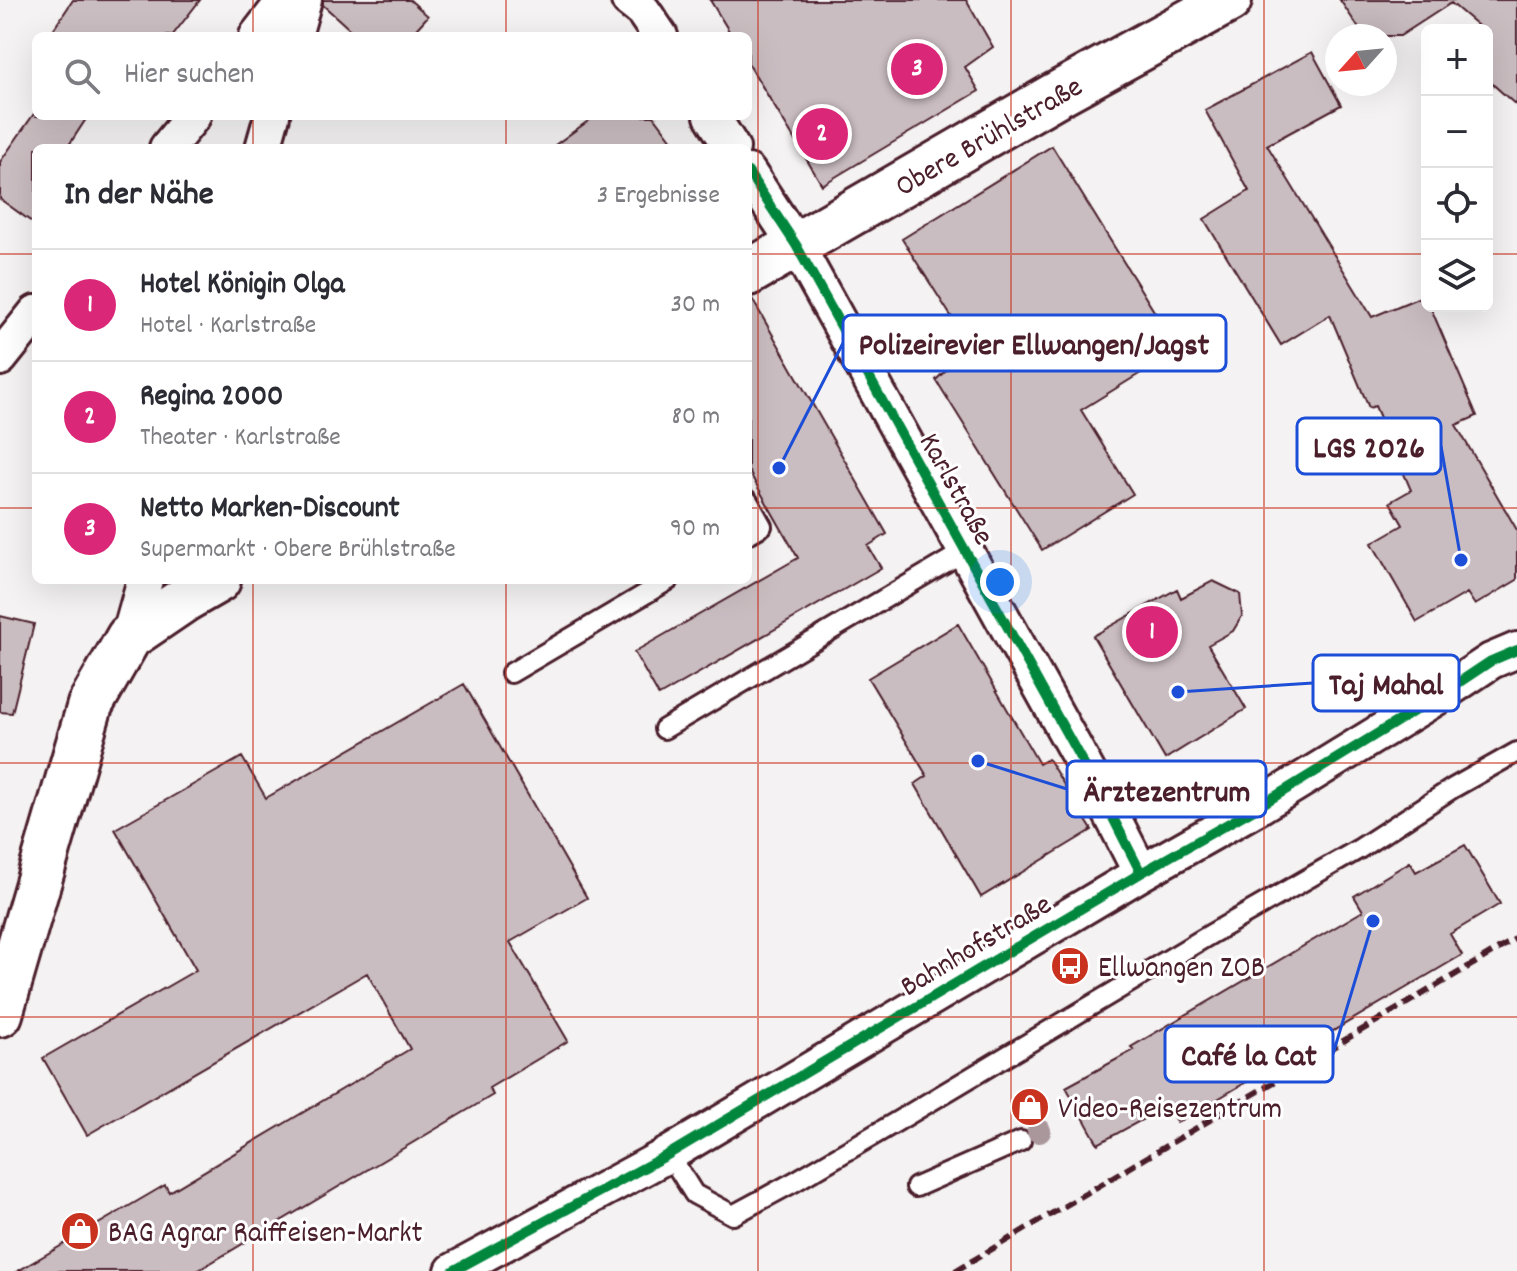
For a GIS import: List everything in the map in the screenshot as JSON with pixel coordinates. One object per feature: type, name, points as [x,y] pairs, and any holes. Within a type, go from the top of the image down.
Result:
[{"type":"street","points":[[260,32],[285,0]]},
{"type":"street","points":[[295,32],[304,0]]},
{"type":"street","points":[[629,0],[643,11],[657,32]]},
{"type":"street","name":"Obere Brühlstraße","points":[[752,271],[1054,96],[1229,0]]},
{"type":"street","points":[[170,144],[190,120]]},
{"type":"street","points":[[264,144],[271,120]]},
{"type":"street","points":[[714,120],[730,144]]},
{"type":"street","name":"Karlstraße","points":[[752,178],[796,245],[1141,873]]},
{"type":"street","points":[[0,358],[32,318]]},
{"type":"street","points":[[0,1014],[90,705],[129,637],[144,584]]},
{"type":"street","points":[[129,637],[211,584]]},
{"type":"street","name":"Bahnhofstraße","points":[[456,1271],[669,1154],[1261,805],[1491,661],[1517,650]]},
{"type":"lane","points":[[752,508],[762,526],[752,532]]},
{"type":"lane","points":[[664,729],[965,551]]},
{"type":"lane","points":[[511,673],[662,584]]},
{"type":"lane","points":[[669,1154],[694,1194],[733,1215],[1359,849],[1453,788],[1517,752]]},
{"type":"lane","points":[[916,1187],[1021,1141]]},
{"type":"building","points":[[73,0],[200,0],[175,32],[52,32]]},
{"type":"building","points":[[323,0],[410,0],[428,16],[414,32],[353,32],[323,5]]},
{"type":"building","points":[[710,0],[966,0],[993,47],[965,67],[979,91],[822,185],[752,70],[752,32],[730,32]]},
{"type":"building","points":[[1340,0],[1517,0],[1517,106],[1493,84],[1493,24],[1476,24],[1451,3],[1400,36],[1397,36],[1397,24],[1356,24]]},
{"type":"building","points":[[1312,52],[1325,76],[1325,96],[1336,96],[1341,105],[1267,145],[1372,317],[1421,297],[1421,312],[1433,312],[1477,416],[1456,425],[1517,530],[1517,580],[1475,605],[1467,593],[1417,622],[1372,543],[1403,525],[1390,502],[1411,490],[1375,406],[1369,408],[1330,315],[1281,345],[1204,219],[1249,191],[1205,110]]},
{"type":"building","points":[[32,117],[32,120],[85,120],[70,144],[32,144],[32,222],[0,199],[0,162]]},
{"type":"building","points":[[590,120],[657,120],[675,144],[556,144]]},
{"type":"building","points":[[1052,146],[1178,350],[1081,410],[1133,494],[1042,550],[936,380],[970,346],[902,239]]},
{"type":"building","points":[[752,299],[887,534],[868,546],[881,568],[659,696],[634,652],[798,558],[752,477]]},
{"type":"building","points":[[1213,581],[1240,594],[1242,616],[1233,631],[1208,645],[1246,709],[1165,759],[1093,636],[1177,589],[1181,598]]},
{"type":"building","points":[[0,616],[34,624],[12,713],[0,712]]},
{"type":"building","points":[[958,624],[1039,764],[1048,759],[1092,830],[981,897],[915,784],[927,776],[868,678]]},
{"type":"building","points":[[464,684],[587,898],[510,942],[568,1041],[489,1088],[493,1095],[197,1271],[18,1271],[165,1185],[169,1192],[410,1049],[367,973],[87,1135],[43,1058],[196,970],[115,829],[242,757],[266,798]]},
{"type":"building","points":[[1465,845],[1500,904],[1450,934],[1462,955],[1177,1123],[1167,1106],[1098,1144],[1066,1087],[1134,1050],[1131,1047],[1363,911],[1354,896],[1410,862],[1416,872]]},
{"type":"railway","points":[[955,1271],[1517,938]]},
{"type":"cycle path","points":[[752,178],[796,245],[1141,873]]},
{"type":"cycle path","points":[[453,1271],[669,1154],[1261,805],[1491,661],[1517,650]]},
{"type":"place","name":"Netto Marken-Discount","points":[[917,69]]},
{"type":"place","name":"Regina 2000","points":[[822,134]]},
{"type":"place","name":"Polizeirevier Ellwangen/Jagst","points":[[779,468]]},
{"type":"place","name":"LGS 2026","points":[[1461,560]]},
{"type":"place","name":"Hotel Königin Olga","points":[[1152,632]]},
{"type":"place","name":"Taj Mahal","points":[[1178,692]]},
{"type":"place","name":"Ärztezentrum","points":[[978,761]]},
{"type":"place","name":"Café la Cat","points":[[1373,921]]},
{"type":"place","name":"Ellwangen ZOB","points":[[1070,966]]},
{"type":"place","name":"Video-Reisezentrum","points":[[1030,1107]]},
{"type":"place","name":"BAG Agrar Raiffeisen-Markt","points":[[80,1231]]}]
